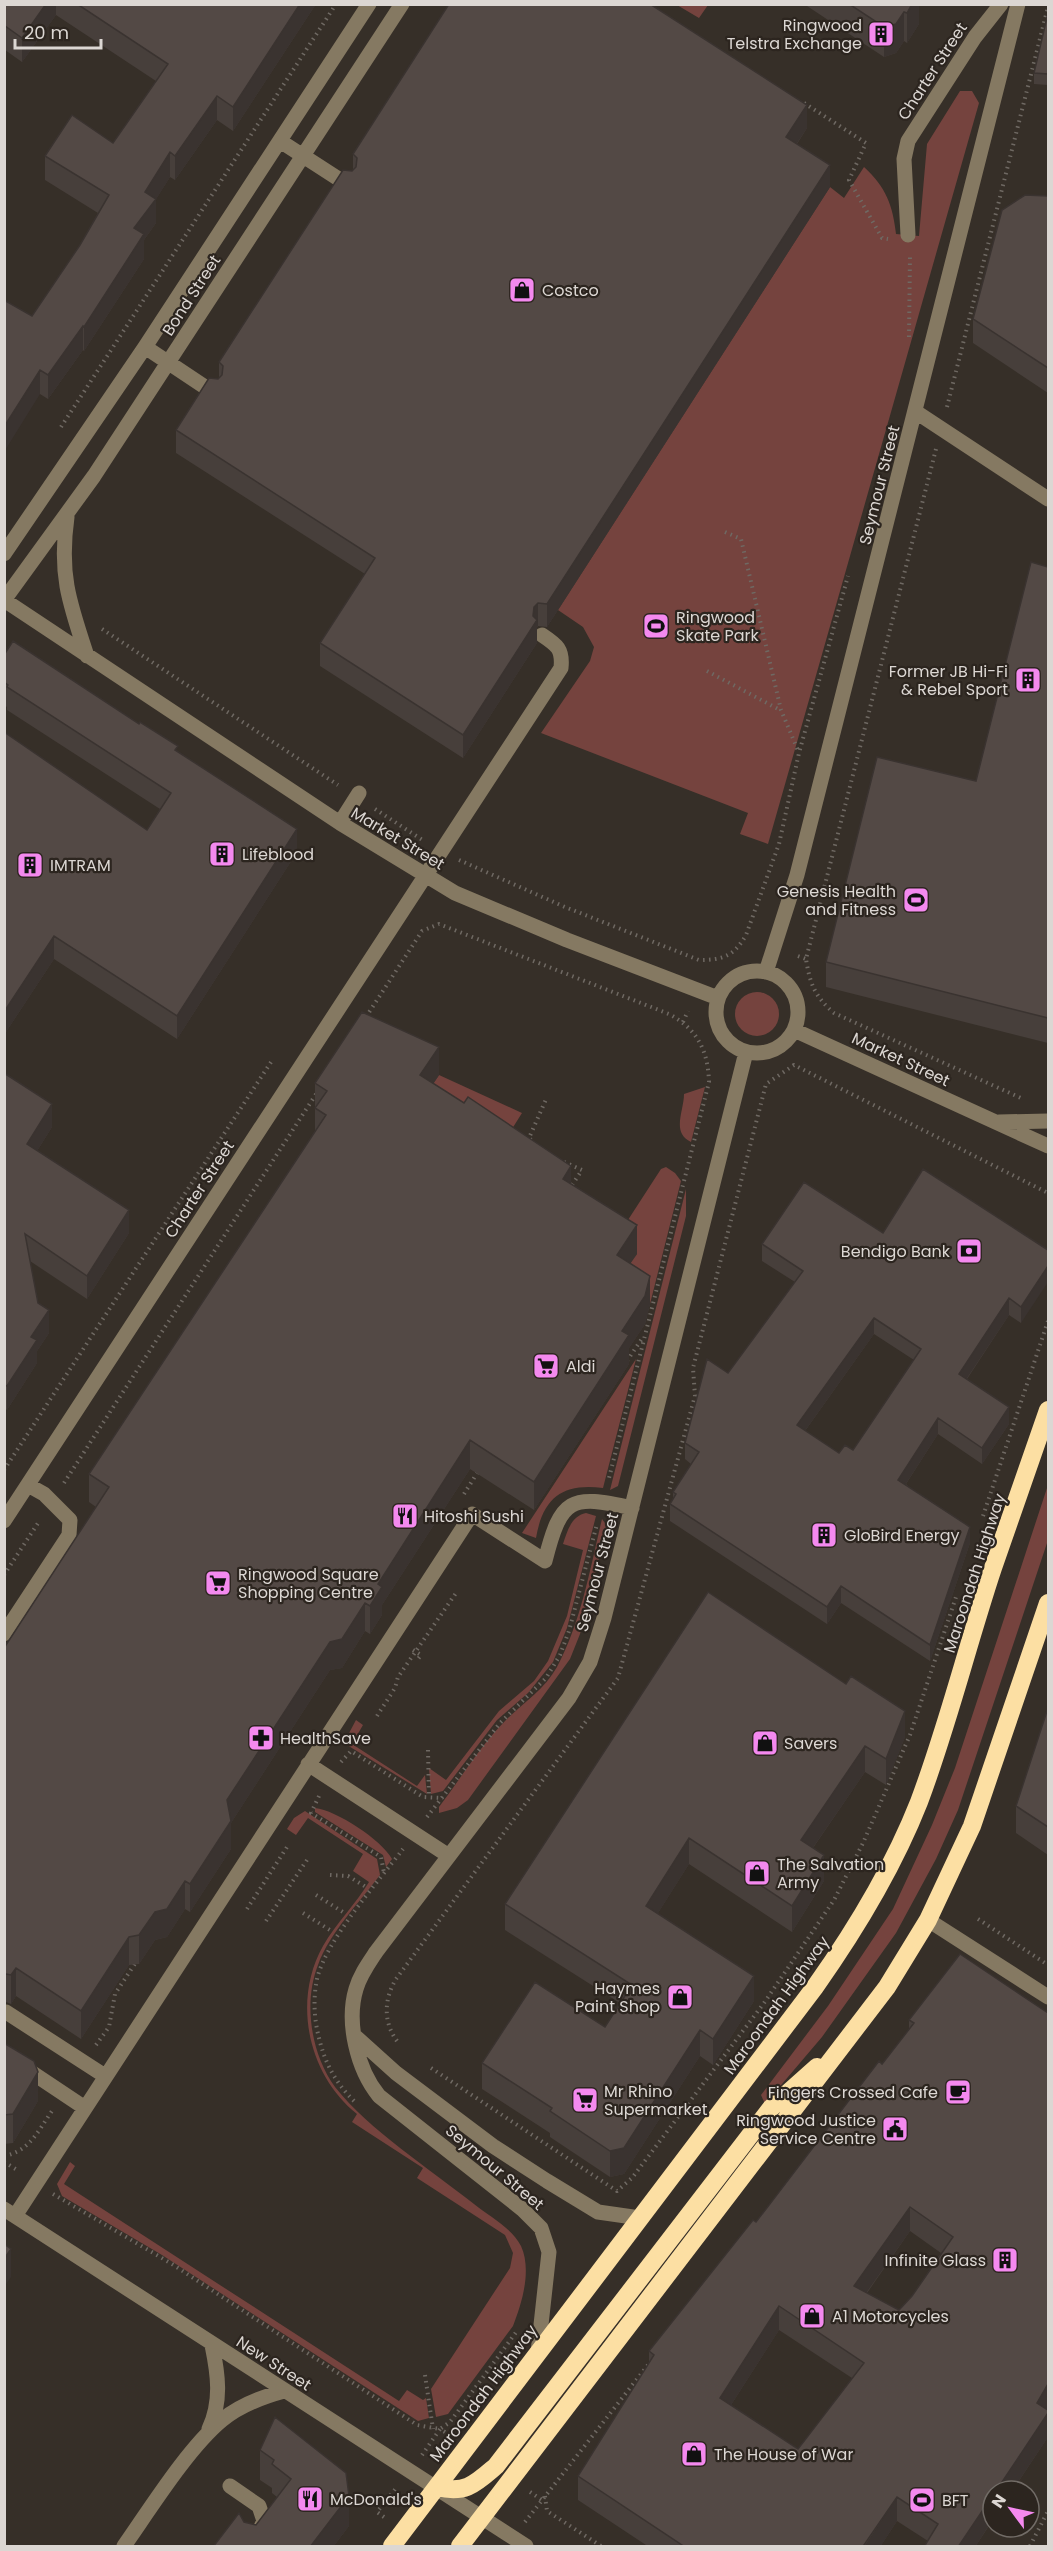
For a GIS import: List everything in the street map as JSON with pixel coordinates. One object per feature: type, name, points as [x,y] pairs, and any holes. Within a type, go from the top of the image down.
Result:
[{"type":"highway","name":"Maroondah Highway","points":[[392,2547],[842,1950],[894,1859],[918,1803],[942,1738],[993,1570],[1048,1413]]},
{"type":"highway","points":[[460,2547],[887,1987],[928,1920],[972,1826],[1048,1603]]},
{"type":"highway","points":[[437,2487],[451,2490],[472,2486],[496,2466],[771,2108],[850,2037]]},
{"type":"street","name":"Bond Street","points":[[4,554],[145,348],[369,4]]},
{"type":"street","name":"Bond Street","points":[[5,600],[68,514],[169,363],[402,4]]},
{"type":"street","name":"Charter Street","points":[[908,235],[904,159],[908,141],[975,37],[1000,4]]},
{"type":"street","name":"Seymour Street","points":[[766,972],[797,875],[1018,4]]},
{"type":"street","points":[[280,141],[348,185]]},
{"type":"street","points":[[145,348],[214,393]]},
{"type":"street","points":[[916,412],[1048,499]]},
{"type":"street","points":[[68,514],[63,551],[65,586],[87,656]]},
{"type":"street","name":"Market Street","points":[[5,600],[340,823],[425,876],[504,915],[718,998]]},
{"type":"street","name":"Charter Street","points":[[4,1521],[561,668],[562,655],[558,646],[542,635]]},
{"type":"street","points":[[340,823],[358,795]]},
{"type":"street","points":[[766,972],[778,976],[794,994],[797,1018],[794,1030],[779,1047],[758,1053],[746,1052],[733,1046],[723,1036],[717,1024],[718,998],[733,978],[743,973],[766,972]]},
{"type":"street","name":"Market Street","points":[[794,1030],[1048,1146]]},
{"type":"street","name":"Seymour Street","points":[[538,2352],[549,2252],[541,2228],[522,2209],[379,2096],[369,2084],[363,2070],[352,2007],[364,1970],[569,1698],[590,1662],[604,1618],[746,1052]]},
{"type":"street","name":"Market Street","points":[[993,1122],[1048,1120]]},
{"type":"street","points":[[4,1634],[69,1535],[70,1520],[52,1501],[28,1485]]},
{"type":"street","points":[[10,2212],[36,2182],[85,2108],[472,1514],[545,1561],[557,1519],[567,1508],[582,1500],[603,1501],[632,1508]]},
{"type":"street","points":[[308,1764],[449,1856]]},
{"type":"street","points":[[928,1920],[1048,1997]]},
{"type":"street","points":[[6,2012],[105,2076]]},
{"type":"street","name":"Seymour Street","points":[[356,2037],[405,2080],[493,2146],[547,2181],[598,2212],[640,2218]]},
{"type":"street","points":[[4,2054],[85,2108]]},
{"type":"street","name":"New Street","points":[[10,2212],[212,2345],[437,2487],[526,2547]]},
{"type":"street","points":[[124,2547],[206,2434],[218,2405],[217,2370],[212,2345]]},
{"type":"street","points":[[206,2434],[240,2408],[259,2398],[284,2391]]},
{"type":"street","points":[[230,2486],[259,2506],[264,2514],[264,2521],[249,2543]]},
{"type":"path","points":[[57,434],[336,4]]},
{"type":"path","points":[[1027,1100],[834,1014],[821,1002],[810,986],[806,959],[1048,7]]},
{"type":"path","points":[[800,101],[866,143],[849,180],[882,238],[891,239]]},
{"type":"path","points":[[909,341],[910,253]]},
{"type":"path","points":[[725,532],[741,539],[781,710],[799,753]]},
{"type":"path","points":[[95,622],[108,634],[442,851],[486,874],[555,903],[699,960],[708,960],[730,956],[746,935],[779,843],[799,753],[849,569]]},
{"type":"path","points":[[707,671],[781,710]]},
{"type":"path","points":[[357,2104],[336,2080],[324,2059],[315,2015],[317,1978],[329,1949],[500,1723],[546,1678],[560,1655],[569,1631],[603,1501],[709,1082],[706,1053],[698,1039],[683,1022],[439,924],[422,931],[361,1025]]},
{"type":"path","points":[[746,935],[751,937]]},
{"type":"path","points":[[798,956],[806,959]]},
{"type":"path","points":[[704,971],[708,960]]},
{"type":"path","points":[[683,1022],[688,1011]]},
{"type":"path","points":[[828,1023],[834,1014]]},
{"type":"path","points":[[4,1470],[273,1059]]},
{"type":"path","points":[[803,1070],[807,1061]]},
{"type":"path","points":[[401,2046],[390,2029],[386,2013],[392,1985],[618,1678],[695,1396],[693,1368],[766,1084],[794,1065],[1048,1193]]},
{"type":"path","points":[[709,1069],[715,1071]]},
{"type":"path","points":[[4,1575],[324,1082]]},
{"type":"path","points":[[523,1146],[529,1138],[547,1097]]},
{"type":"path","points":[[529,1138],[536,1144]]},
{"type":"path","points":[[561,1161],[582,1170],[570,1188],[562,1183]]},
{"type":"path","points":[[981,1523],[1048,1321]]},
{"type":"path","points":[[462,1496],[481,1467]]},
{"type":"path","points":[[426,2065],[617,2190],[632,2178],[764,2003],[834,1900],[863,1843],[910,1735],[959,1589]]},
{"type":"path","points":[[377,1716],[395,1688],[398,1677],[456,1593]]},
{"type":"path","points":[[428,1750],[429,1797]]},
{"type":"path","points":[[351,1751],[423,1797],[443,1798]]},
{"type":"path","points":[[247,1909],[287,1847]]},
{"type":"path","points":[[266,1921],[307,1860]]},
{"type":"path","points":[[330,1875],[348,1876],[366,1887]]},
{"type":"path","points":[[316,1895],[346,1914]]},
{"type":"path","points":[[303,1913],[333,1932]]},
{"type":"path","points":[[978,1919],[1048,1965]]},
{"type":"path","points":[[4,2162],[172,2264],[417,2425],[440,2429],[450,2422],[519,2329]]},
{"type":"path","points":[[542,2500],[653,2359]]},
{"type":"path","points":[[424,2375],[433,2429]]},
{"type":"path","points":[[545,2496],[547,2511],[601,2547]]},
{"type":"path","points":[[1030,2547],[1048,2511]]},
{"type":"shaded area","points":[[677,5],[708,5],[699,18]]},
{"type":"shaded area","points":[[960,91],[972,91],[979,103],[768,844],[740,834],[748,813],[541,733],[590,661],[594,647],[583,627],[558,610],[830,187],[844,198],[864,167],[878,182],[887,198],[896,234],[919,236],[927,144]]},
{"type":"shaded area","points":[[757,992],[766,993],[773,998],[778,1005],[778,1023],[773,1030],[766,1035],[757,1036],[748,1035],[741,1030],[736,1023],[735,1014],[736,1005],[741,998],[748,993]]},
{"type":"shaded area","points":[[439,1075],[522,1113],[500,1148],[420,1103]]},
{"type":"shaded area","points":[[705,1087],[691,1142],[681,1133],[680,1127],[684,1094]]},
{"type":"shaded area","points":[[666,1167],[681,1181],[650,1304],[615,1240],[661,1169]]},
{"type":"shaded area","points":[[686,1189],[686,1216],[618,1486],[610,1490]]},
{"type":"shaded area","points":[[636,1359],[603,1488],[577,1488],[557,1496],[544,1512],[536,1538],[522,1533]]},
{"type":"shaded area","points":[[1048,1485],[1048,1540],[958,1810],[936,1859],[896,1933],[822,2037],[765,2104],[761,2095],[828,2006],[893,1909],[932,1825],[955,1768]]},
{"type":"shaded area","points":[[586,1513],[596,1516],[567,1628],[553,1662],[528,1693],[497,1720],[443,1791],[431,1794],[429,1768],[446,1780],[499,1711],[534,1681],[548,1661],[567,1616],[583,1550],[563,1544],[573,1521]]},
{"type":"shaded area","points":[[602,1519],[607,1526],[580,1634],[570,1659],[468,1800],[457,1808],[439,1813],[439,1807],[488,1740],[540,1689],[557,1667],[579,1614]]},
{"type":"shaded area","points":[[356,1720],[363,1725],[352,1744],[417,1786],[425,1775],[427,1794],[347,1745],[348,1735]]},
{"type":"shaded area","points":[[315,1808],[334,1814],[358,1827],[379,1843],[392,1859],[386,1867],[383,1855],[315,1812]]},
{"type":"shaded area","points":[[305,1811],[377,1859],[380,1875],[330,1941],[313,1980],[310,2012],[312,2028],[315,2044],[327,2074],[349,2103],[382,2134],[506,2228],[521,2246],[524,2255],[526,2276],[520,2307],[513,2326],[448,2414],[436,2417],[431,2389],[510,2268],[513,2253],[505,2235],[417,2178],[423,2168],[352,2122],[357,2114],[340,2098],[317,2058],[310,2036],[307,2013],[308,1990],[314,1967],[328,1938],[369,1882],[353,1871],[363,1854],[308,1818],[296,1835],[287,1829],[294,1818]]},
{"type":"shaded area","points":[[70,2162],[75,2166],[64,2184],[399,2401],[407,2390],[423,2400],[426,2398],[429,2418],[418,2421],[162,2255],[62,2196],[57,2184]]},
{"type":"building","points":[[4,4],[46,4],[22,38],[4,27]]},
{"type":"building","points":[[77,4],[300,4],[233,107],[217,96],[175,156],[170,152],[145,192],[156,199],[134,228],[144,234],[84,327],[48,375],[40,370],[4,427],[4,300],[32,316],[80,245],[109,195],[45,156],[72,115],[113,143],[168,64]]},
{"type":"building","name":"Costco","points":[[449,4],[650,4],[807,105],[786,137],[830,165],[547,604],[538,603],[534,607],[533,616],[537,620],[463,735],[320,643],[375,558],[176,430],[209,378],[218,379],[222,375],[223,366],[219,362],[343,170],[352,171],[356,167],[357,158],[353,154]]},
{"type":"building","points":[[849,4],[912,4],[896,24],[884,27]]},
{"type":"building","points":[[1048,13],[1048,74],[1034,73]]},
{"type":"building","points":[[1025,195],[1048,196],[1048,368],[973,319],[1002,210]]},
{"type":"building","points":[[1031,562],[1048,567],[1048,1018],[826,962],[877,757],[976,781]]},
{"type":"building","points":[[13,641],[139,724],[140,722],[178,746],[175,750],[297,829],[177,1016],[54,936],[4,1012],[4,732],[147,830],[171,793],[7,687],[8,685],[4,682],[4,655]]},
{"type":"building","name":"Ringwood Square Shopping Centre","points":[[362,1012],[439,1047],[420,1075],[464,1103],[468,1097],[571,1166],[563,1179],[637,1225],[617,1255],[650,1276],[645,1296],[622,1331],[629,1335],[534,1482],[470,1440],[378,1584],[382,1587],[370,1606],[365,1603],[342,1639],[330,1642],[227,1800],[231,1821],[190,1884],[185,1881],[167,1909],[155,1912],[139,1935],[129,1937],[81,2011],[16,1968],[11,1975],[4,1975],[4,1648],[109,1487],[89,1474],[326,1115],[315,1108],[327,1091],[315,1083]]},
{"type":"building","points":[[4,1073],[52,1104],[27,1144],[129,1210],[87,1276],[25,1234],[38,1303],[49,1310],[31,1337],[37,1340],[7,1386],[4,1385]]},
{"type":"building","points":[[923,1169],[1048,1250],[1048,1266],[1021,1307],[1009,1298],[959,1374],[1009,1407],[982,1448],[938,1418],[898,1480],[970,1527],[930,1645],[841,1586],[827,1607],[670,1504],[676,1494],[673,1492],[699,1452],[685,1443],[707,1359],[728,1373],[803,1271],[762,1244],[804,1182],[883,1233]],"holes":[[[874,1318],[921,1349],[853,1450],[845,1445],[839,1453],[797,1425]]]},
{"type":"building","points":[[708,1592],[846,1684],[851,1676],[905,1711],[886,1759],[865,1746],[801,1840],[824,1855],[792,1906],[689,1838],[646,1906],[754,1976],[713,2039],[700,2030],[624,2148],[610,2151],[550,2111],[552,2108],[482,2063],[535,1982],[605,2027],[632,1985],[505,1904]]},
{"type":"building","points":[[1048,1708],[1048,1827],[1016,1806]]},
{"type":"building","points":[[960,1954],[1048,2013],[1048,2384],[1037,2403],[1048,2410],[1048,2413],[1004,2479],[981,2479],[981,2513],[958,2547],[924,2547],[938,2524],[897,2497],[864,2545],[866,2547],[685,2547],[578,2476],[654,2355],[649,2351],[753,2220],[756,2222],[879,2061],[882,2064],[914,2023],[909,2020]],"holes":[[[910,2207],[953,2237],[912,2296],[899,2310],[854,2286]],[[779,2306],[864,2363],[798,2449],[720,2398]]]},
{"type":"building","points":[[4,2043],[34,2061],[38,2072],[13,2114],[4,2115]]},
{"type":"building","points":[[4,2244],[11,2249],[4,2259]]},
{"type":"building","points":[[275,2417],[346,2473],[349,2496],[310,2547],[213,2547],[239,2513],[244,2522],[256,2525],[291,2479],[272,2464],[274,2460],[260,2450]]},
{"type":"place","name":"Ringwood Telstra Exchange","points":[[881,34]]},
{"type":"place","name":"Costco","points":[[522,290]]},
{"type":"place","name":"Ringwood Skate Park","points":[[656,626]]},
{"type":"place","name":"Former JB Hi-Fi & Rebel Sport","points":[[1028,680]]},
{"type":"place","name":"Lifeblood","points":[[222,854]]},
{"type":"place","name":"IMTRAM","points":[[30,865]]},
{"type":"place","name":"Genesis Health and Fitness","points":[[916,900]]},
{"type":"place","name":"Bendigo Bank","points":[[969,1251]]},
{"type":"place","name":"Aldi","points":[[546,1366]]},
{"type":"place","name":"Hitoshi Sushi","points":[[405,1516]]},
{"type":"place","name":"GloBird Energy","points":[[824,1535]]},
{"type":"place","name":"Ringwood Square Shopping Centre","points":[[218,1583]]},
{"type":"place","name":"HealthSave","points":[[261,1738]]},
{"type":"place","name":"Savers","points":[[765,1743]]},
{"type":"place","name":"The Salvation Army","points":[[757,1873]]},
{"type":"place","name":"Haymes Paint Shop","points":[[680,1997]]},
{"type":"place","name":"Fingers Crossed Cafe","points":[[958,2092]]},
{"type":"place","name":"Mr Rhino Supermarket","points":[[585,2100]]},
{"type":"place","name":"Ringwood Justice Service Centre","points":[[895,2129]]},
{"type":"place","name":"Infinite Glass","points":[[1005,2260]]},
{"type":"place","name":"A1 Motorcycles","points":[[812,2316]]},
{"type":"place","name":"The House of War","points":[[694,2454]]},
{"type":"place","name":"McDonald's","points":[[310,2499]]},
{"type":"place","name":"BFT","points":[[922,2500]]}]
